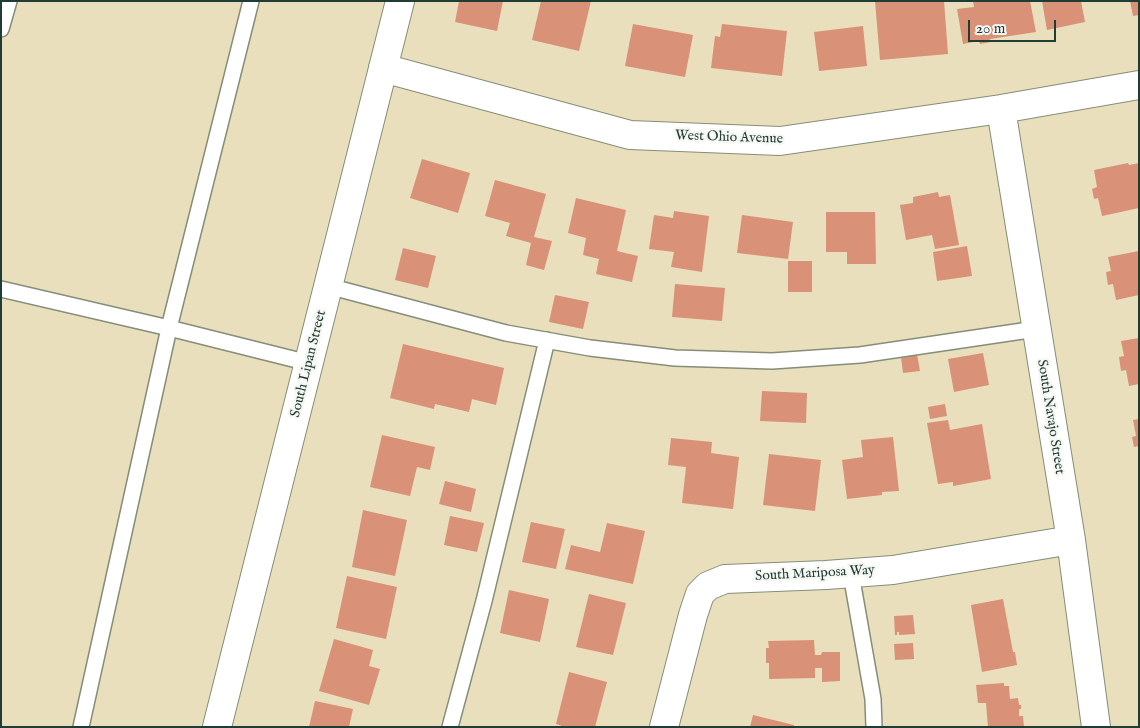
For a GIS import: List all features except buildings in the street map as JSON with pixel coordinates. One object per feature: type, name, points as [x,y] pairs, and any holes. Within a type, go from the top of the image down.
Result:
[{"type":"street","name":"South Lipan Street","points":[[217,727],[400,1]]},
{"type":"street","name":"West Ohio Avenue","points":[[383,68],[630,134],[780,141],[1000,109],[1139,85]]},
{"type":"street","name":"South Navajo Street","points":[[1000,109],[1071,540],[1096,727]]},
{"type":"street","name":"South Mariposa Way","points":[[664,727],[693,615],[700,594],[708,586],[725,579],[851,574],[893,570],[1071,540]]},
{"type":"lane","points":[[1,29],[9,1]]},
{"type":"lane","points":[[81,727],[169,328],[251,1]]},
{"type":"lane","points":[[328,286],[506,333],[590,348],[675,358],[772,361],[860,355],[1036,329]]},
{"type":"lane","points":[[1,289],[309,363]]},
{"type":"lane","points":[[450,727],[484,601],[547,340]]},
{"type":"lane","points":[[851,574],[873,699],[874,727]]}]
